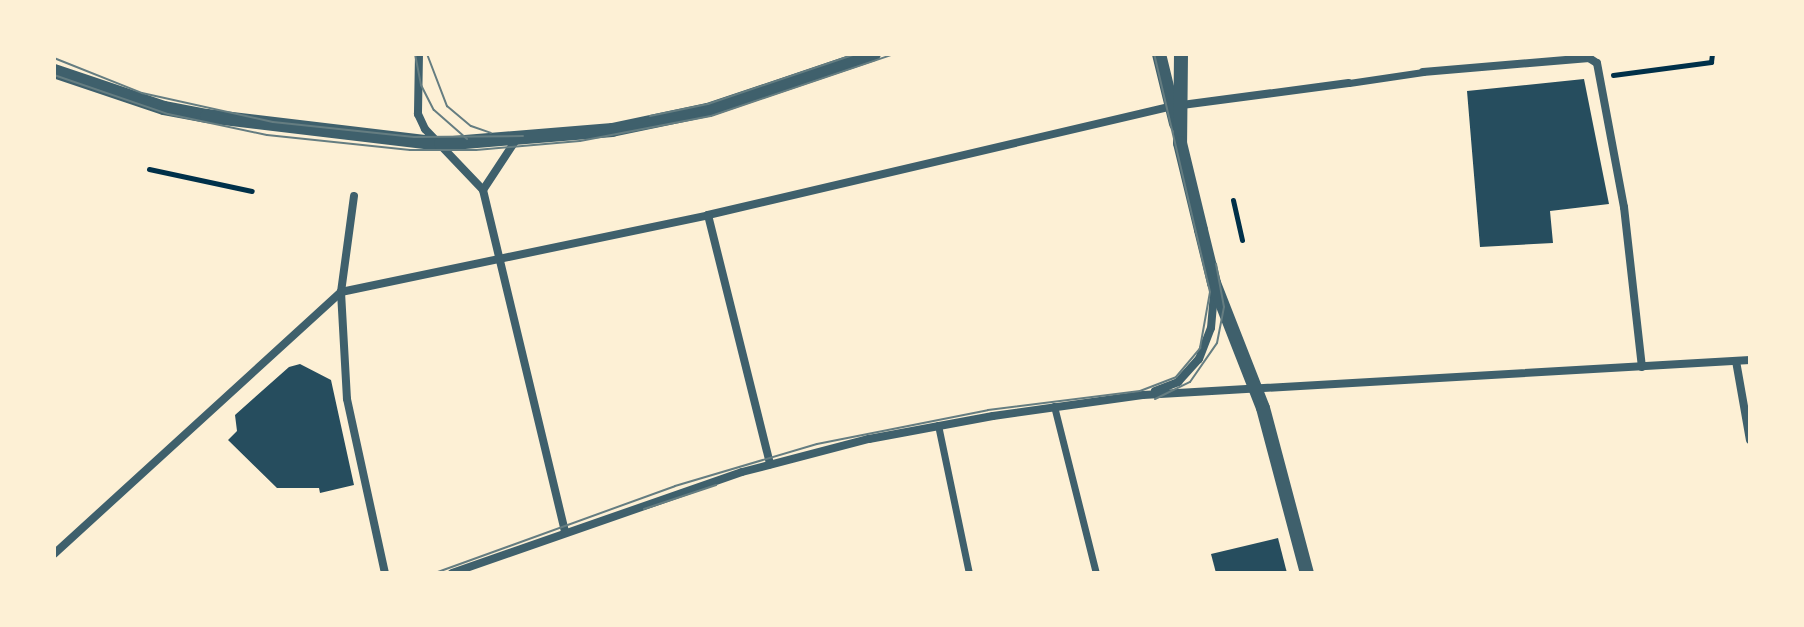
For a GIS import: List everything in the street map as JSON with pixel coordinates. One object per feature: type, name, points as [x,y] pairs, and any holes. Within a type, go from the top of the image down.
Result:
[{"type":"street","points":[[419,54],[418,114],[483,190],[502,257],[565,532]]},
{"type":"street","points":[[54,71],[164,108],[441,144],[612,130],[708,110],[874,54]]},
{"type":"street","points":[[1159,54],[1177,106]]},
{"type":"street","points":[[1181,54],[1177,106],[1180,143],[1214,283],[1256,387],[1307,573]]},
{"type":"street","points":[[54,554],[341,292],[708,215],[1177,106],[1423,72],[1589,58],[1597,63],[1624,207],[1642,367]]},
{"type":"street","points":[[483,190],[516,140]]},
{"type":"street","points":[[354,196],[341,292],[347,399],[385,573]]},
{"type":"street","points":[[708,215],[770,464]]},
{"type":"street","points":[[1143,395],[1173,385],[1194,367],[1211,328],[1214,283]]},
{"type":"street","points":[[452,573],[770,464],[938,425],[1143,395],[1750,360]]},
{"type":"street","points":[[1736,361],[1750,440]]},
{"type":"street","points":[[1054,406],[1096,573]]},
{"type":"street","points":[[938,425],[969,573]]},
{"type":"path","points":[[1632,72],[1711,62],[1712,54]]},
{"type":"path","points":[[149,169],[252,191]]},
{"type":"path","points":[[1233,200],[1242,240]]},
{"type":"building","points":[[1584,79],[1609,204],[1550,211],[1553,243],[1480,247],[1467,91]]},
{"type":"building","points":[[300,364],[331,380],[354,485],[320,493],[319,488],[277,488],[228,440],[237,431],[235,415],[289,367]]},
{"type":"building","points":[[1278,538],[1287,573],[1216,573],[1211,554]]},
{"type":"tram line","points":[[415,54],[421,85],[434,110],[467,139]]},
{"type":"tram line","points":[[427,54],[447,106],[471,126],[491,133]]},
{"type":"tram line","points":[[650,116],[708,104],[856,54]]},
{"type":"tram line","points":[[54,75],[168,114],[267,135],[410,150],[476,150],[580,141],[711,116],[894,54]]},
{"type":"tram line","points":[[435,573],[675,486],[817,444],[988,410],[1140,391],[1176,377],[1200,348],[1210,292],[1154,54]]},
{"type":"tram line","points":[[54,58],[142,93],[273,122],[414,137],[523,136]]},
{"type":"tram line","points":[[1155,399],[1190,382],[1217,343],[1224,307],[1216,264]]},
{"type":"tram line","points":[[644,509],[716,485]]}]
